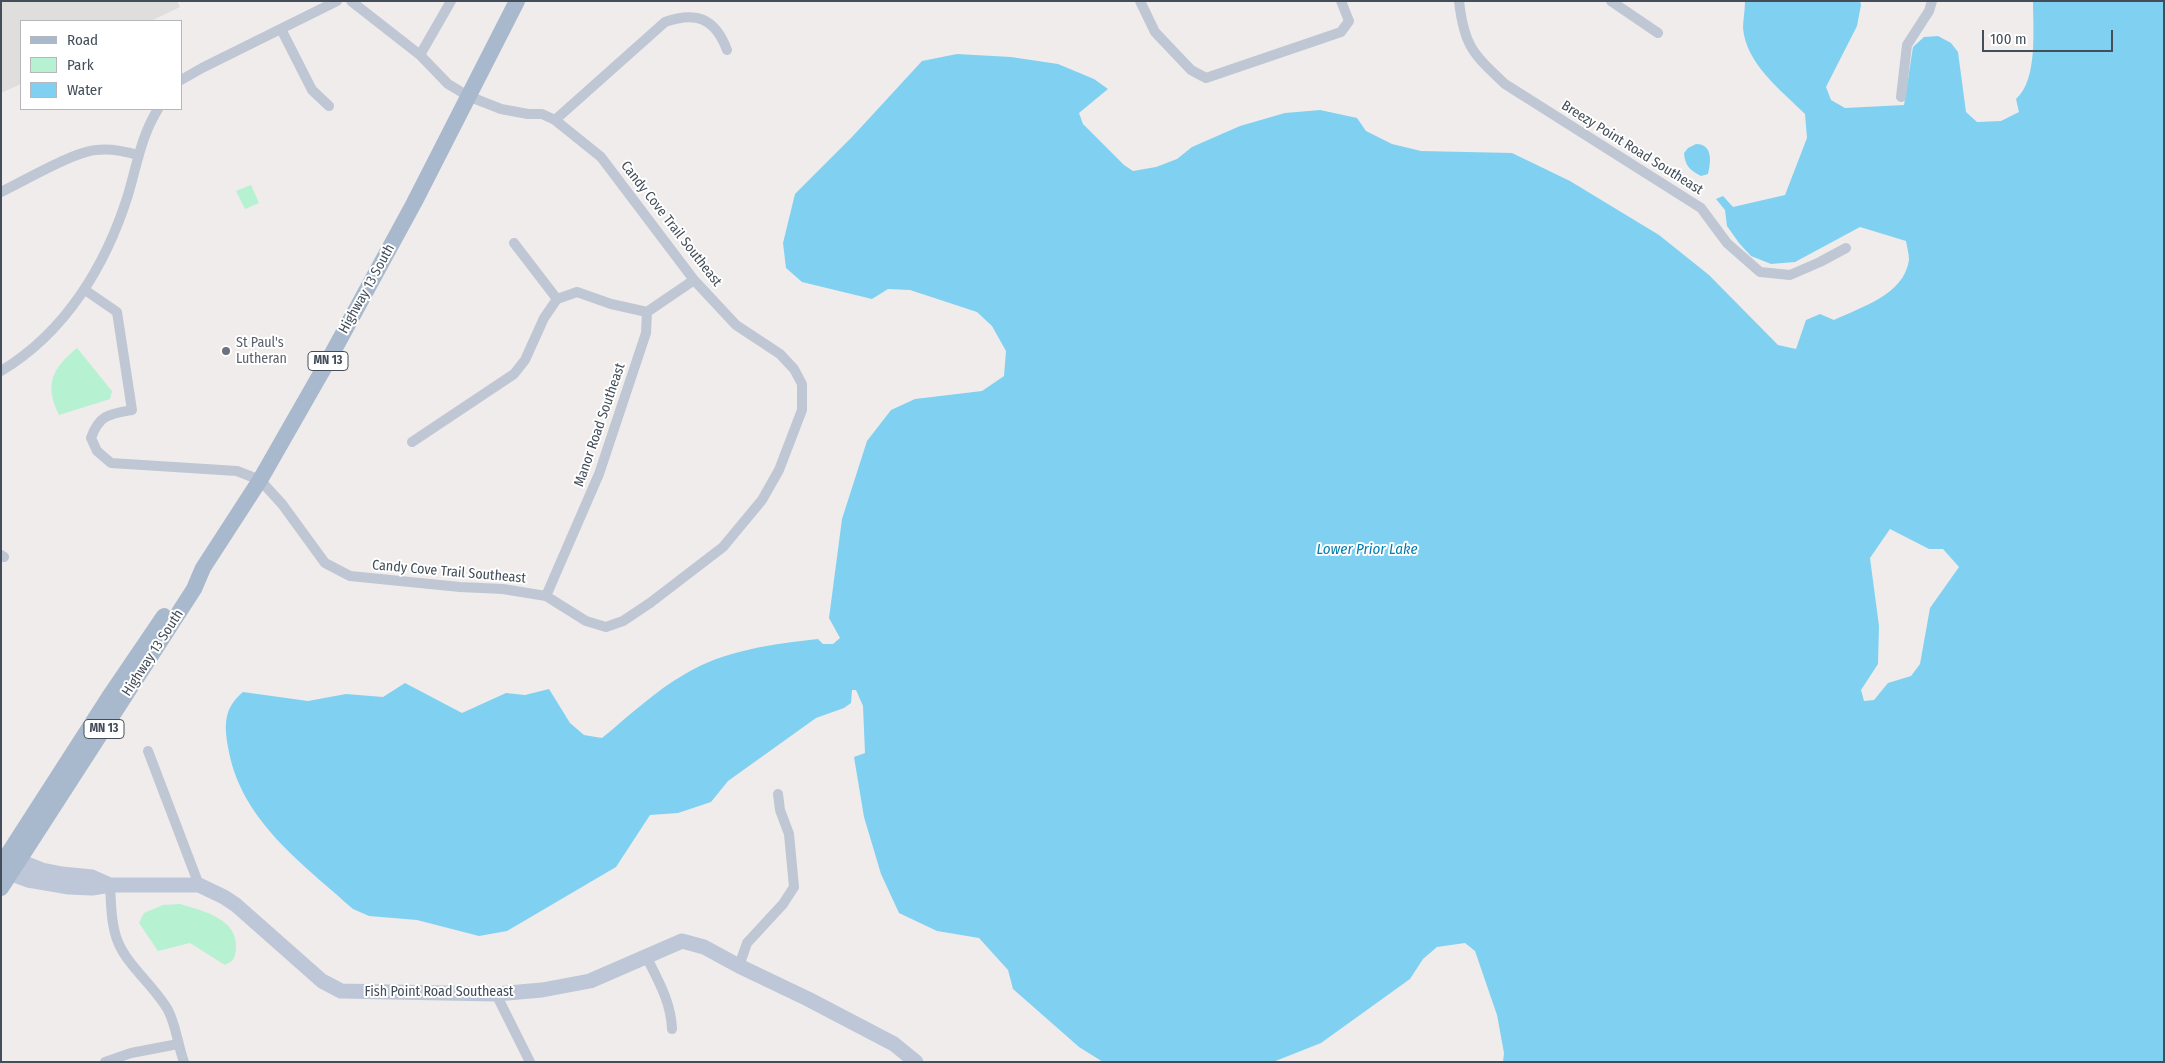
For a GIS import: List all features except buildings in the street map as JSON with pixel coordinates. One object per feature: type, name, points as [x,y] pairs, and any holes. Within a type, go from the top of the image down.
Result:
[{"type":"main road","name":"Highway 13 South","points":[[1,888],[7,864],[194,589],[203,568],[260,480],[328,361],[414,203],[517,1]]},
{"type":"street","points":[[182,79],[336,1]]},
{"type":"street","name":"Candy Cove Trail Southeast","points":[[260,480],[282,504],[325,563],[350,576],[460,588],[503,589],[546,596],[586,621],[606,627],[623,621],[650,603],[723,547],[762,500],[779,470],[802,410],[802,384],[794,369],[780,354],[736,325],[694,280],[602,156],[555,120],[542,114],[528,114],[501,109],[468,96],[448,84],[420,55],[351,1]]},
{"type":"street","points":[[420,55],[452,1]]},
{"type":"street","points":[[1140,1],[1154,32],[1191,70],[1206,78],[1341,32],[1349,21],[1341,1]]},
{"type":"street","name":"Breezy Point Road Southeast","points":[[1459,1],[1461,24],[1468,45],[1485,66],[1505,84],[1701,208],[1727,243],[1760,272],[1790,275],[1846,248]]},
{"type":"street","points":[[1611,1],[1658,33]]},
{"type":"street","points":[[1901,97],[1907,45],[1929,11],[1932,1]]},
{"type":"street","points":[[555,120],[665,22],[682,16],[700,18],[715,27],[722,36],[727,50]]},
{"type":"street","points":[[281,29],[312,90],[328,106]]},
{"type":"street","points":[[1,371],[30,351],[48,334],[85,290],[117,229],[148,125],[157,110]]},
{"type":"street","points":[[1,192],[94,150],[118,149],[138,155]]},
{"type":"street","points":[[514,243],[557,299]]},
{"type":"street","points":[[412,442],[514,374],[525,360],[544,318],[557,299],[577,292],[611,304],[647,312],[694,280]]},
{"type":"street","points":[[85,290],[117,312],[132,410],[110,414],[96,424],[91,438],[97,451],[110,464],[237,471],[260,480]]},
{"type":"street","name":"Manor Road Southeast","points":[[546,596],[599,474],[646,333],[647,312]]},
{"type":"street","points":[[148,751],[199,885]]},
{"type":"street","points":[[739,966],[747,943],[783,904],[794,887],[789,834],[780,810],[778,794]]},
{"type":"street","name":"Fish Point Road Southeast","points":[[7,864],[28,880],[69,887],[199,885],[224,896],[322,981],[341,991],[496,994],[542,990],[590,981],[682,941],[704,947],[808,999],[894,1044],[916,1062]]},
{"type":"street","points":[[110,885],[118,942],[169,1012],[184,1062]]},
{"type":"street","points":[[646,956],[668,1002],[672,1014],[672,1029]]},
{"type":"street","points":[[496,994],[530,1062]]},
{"type":"street","points":[[104,1062],[131,1053],[178,1044]]},
{"type":"shaded area","points":[[1,1],[177,1],[180,7],[153,20],[20,20],[20,84],[1,93]]},
{"type":"green space","points":[[251,185],[259,203],[245,209],[236,191]]},
{"type":"green space","points":[[77,348],[112,391],[110,399],[59,415],[52,394],[53,378],[56,370]]},
{"type":"green space","points":[[180,904],[217,917],[231,929],[235,938],[236,948],[232,960],[225,965],[190,943],[158,951],[139,923],[144,913],[163,905]]},
{"type":"water","name":"Lower Prior Lake","points":[[1745,1],[1860,1],[1857,26],[1826,87],[1831,100],[1845,108],[1904,105],[1913,47],[1924,37],[1938,36],[1951,43],[1958,52],[1966,112],[1977,122],[2001,121],[2019,112],[2016,99],[2028,80],[2033,53],[2033,1],[2164,1],[2164,1062],[1503,1062],[1504,1053],[1497,1015],[1475,951],[1465,943],[1437,947],[1423,959],[1410,979],[1321,1043],[1273,1062],[1103,1062],[1079,1047],[1013,989],[1008,970],[979,938],[937,931],[899,913],[881,874],[864,817],[854,757],[865,753],[863,706],[856,690],[852,690],[851,703],[844,708],[816,718],[728,781],[711,802],[678,813],[650,815],[616,867],[507,931],[479,936],[417,920],[369,916],[353,909],[294,857],[259,818],[245,797],[235,773],[226,731],[229,710],[243,692],[308,701],[346,694],[383,697],[405,683],[462,713],[506,693],[525,695],[549,689],[570,723],[584,735],[602,738],[663,688],[685,674],[716,659],[750,649],[784,643],[818,639],[823,644],[833,644],[840,638],[829,618],[842,519],[867,441],[891,410],[915,399],[982,391],[1004,376],[1006,351],[992,326],[977,312],[910,290],[888,289],[872,299],[802,282],[786,268],[783,243],[795,194],[852,137],[922,61],[957,54],[1011,57],[1058,64],[1094,79],[1108,89],[1079,113],[1083,124],[1124,165],[1133,171],[1156,167],[1177,159],[1192,147],[1240,126],[1285,113],[1320,110],[1357,118],[1366,131],[1392,144],[1421,151],[1512,153],[1570,181],[1659,235],[1709,275],[1778,345],[1796,349],[1806,320],[1820,314],[1834,320],[1880,298],[1899,282],[1905,272],[1909,255],[1906,241],[1860,227],[1795,262],[1771,264],[1751,256],[1727,226],[1725,210],[1716,199],[1723,196],[1733,207],[1785,195],[1807,138],[1805,114],[1766,76],[1751,53],[1743,28]],"holes":[[[1890,529],[1929,549],[1943,549],[1959,567],[1930,608],[1920,664],[1911,676],[1888,683],[1874,700],[1864,701],[1861,690],[1878,664],[1879,626],[1870,558]]]},
{"type":"water","points":[[1696,144],[1705,147],[1710,154],[1708,174],[1701,176],[1688,167],[1684,153],[1688,148]]},
{"type":"place","name":"St Paul's Lutheran","points":[[226,351]]}]
